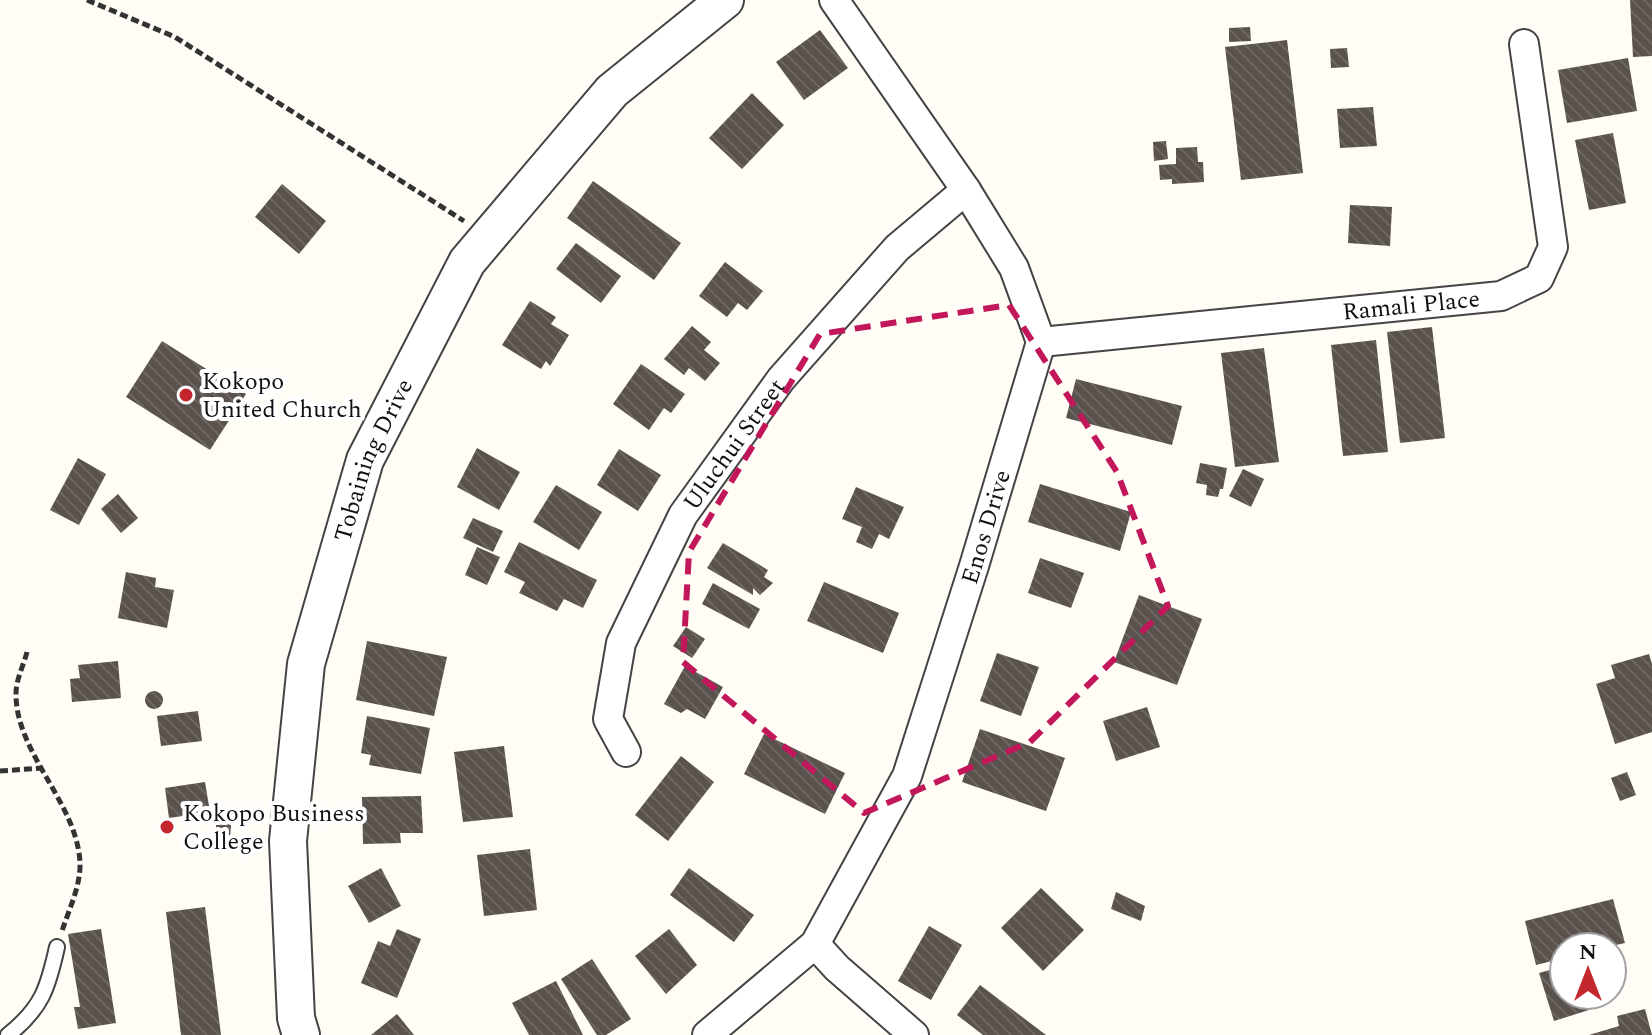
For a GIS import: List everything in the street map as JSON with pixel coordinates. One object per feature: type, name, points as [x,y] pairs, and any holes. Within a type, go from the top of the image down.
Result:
[{"type":"street","name":"Tobaining Drive","points":[[301,1035],[296,1018],[288,841],[306,664],[365,460],[467,262],[612,91],[725,0]]},
{"type":"street","points":[[834,0],[966,190],[1014,268],[1041,342]]},
{"type":"street","name":"Ramali Place","points":[[1041,342],[1501,296],[1539,278],[1553,247],[1524,44]]},
{"type":"street","name":"Uluchui Street","points":[[626,752],[608,719],[621,643],[683,515],[781,379],[897,248],[966,190]]},
{"type":"street","name":"Enos Drive","points":[[707,1035],[815,944],[907,776],[1041,342]]},
{"type":"street","points":[[815,944],[837,968],[914,1035]]},
{"type":"lane","points":[[8,1035],[24,1022],[49,987],[57,947]]},
{"type":"path","points":[[87,0],[175,37],[488,236]]},
{"type":"path","points":[[27,652],[15,692],[20,723],[58,795],[80,854],[76,892],[57,947]]},
{"type":"path","points":[[0,771],[42,768]]},
{"type":"highlighted area","points":[[1009,305],[1117,472],[1168,606],[1030,742],[864,813],[683,662],[689,552],[820,334]]},
{"type":"building","points":[[1630,0],[1652,0],[1652,56],[1633,57]]},
{"type":"building","points":[[1250,27],[1251,41],[1229,42],[1229,28]]},
{"type":"building","points":[[820,30],[848,68],[804,100],[776,62]]},
{"type":"building","points":[[1287,40],[1303,173],[1241,180],[1225,47]]},
{"type":"building","points":[[1347,48],[1349,67],[1331,68],[1330,49]]},
{"type":"building","points":[[1628,58],[1637,111],[1567,123],[1558,70]]},
{"type":"building","points":[[752,93],[784,125],[742,169],[709,138]]},
{"type":"building","points":[[1373,107],[1377,146],[1340,148],[1337,109]]},
{"type":"building","points":[[1613,133],[1626,203],[1589,210],[1575,140]]},
{"type":"building","points":[[1166,141],[1168,159],[1154,161],[1153,142]]},
{"type":"building","points":[[1197,147],[1198,162],[1203,162],[1204,182],[1172,184],[1172,179],[1160,180],[1159,165],[1176,164],[1176,148]]},
{"type":"building","points":[[593,181],[681,243],[654,280],[567,218]]},
{"type":"building","points":[[282,184],[326,221],[299,254],[255,217]]},
{"type":"building","points":[[1350,205],[1392,207],[1390,246],[1348,243]]},
{"type":"building","points":[[576,243],[621,276],[601,303],[556,269]]},
{"type":"building","points":[[725,262],[763,291],[747,310],[738,303],[727,317],[699,296]]},
{"type":"building","points":[[530,301],[556,317],[551,324],[569,335],[550,366],[546,361],[541,369],[502,345]]},
{"type":"building","points":[[692,326],[711,342],[704,350],[720,363],[705,381],[689,368],[684,375],[664,359]]},
{"type":"building","points":[[1432,327],[1445,438],[1400,443],[1387,332]]},
{"type":"building","points":[[1376,340],[1388,452],[1343,456],[1331,345]]},
{"type":"building","name":"Kokopo United Church","points":[[162,341],[246,394],[210,450],[126,397]]},
{"type":"building","points":[[1264,348],[1279,462],[1235,467],[1221,353]]},
{"type":"building","points":[[641,364],[685,394],[671,413],[664,408],[649,430],[613,404]]},
{"type":"building","points":[[1076,379],[1182,406],[1172,445],[1066,418]]},
{"type":"building","points":[[477,448],[520,472],[499,510],[457,487]]},
{"type":"building","points":[[619,449],[661,475],[638,511],[597,485]]},
{"type":"building","points":[[78,458],[106,474],[79,525],[50,510]]},
{"type":"building","points":[[1200,463],[1227,468],[1223,489],[1220,489],[1218,497],[1206,495],[1207,485],[1196,483]]},
{"type":"building","points":[[1243,469],[1264,479],[1251,507],[1229,496]]},
{"type":"building","points":[[1040,484],[1131,512],[1120,551],[1028,522]]},
{"type":"building","points":[[556,485],[602,512],[579,550],[533,522]]},
{"type":"building","points":[[856,487],[904,507],[889,539],[879,534],[872,549],[856,542],[862,527],[842,519]]},
{"type":"building","points":[[118,494],[138,518],[121,533],[101,509]]},
{"type":"building","points":[[473,518],[503,531],[493,552],[463,538]]},
{"type":"building","points":[[519,542],[597,580],[583,608],[564,599],[557,611],[519,593],[525,582],[504,572]]},
{"type":"building","points":[[723,543],[768,570],[764,577],[773,583],[760,595],[753,588],[753,595],[707,568]]},
{"type":"building","points":[[477,547],[500,557],[487,585],[465,575]]},
{"type":"building","points":[[1040,558],[1084,573],[1071,608],[1028,593]]},
{"type":"building","points":[[126,572],[156,578],[155,587],[174,590],[167,628],[118,618]]},
{"type":"building","points":[[824,582],[899,613],[883,653],[807,621]]},
{"type":"building","points":[[713,583],[760,609],[749,629],[702,604]]},
{"type":"building","points":[[1139,595],[1202,619],[1177,685],[1114,662]]},
{"type":"building","points":[[686,627],[705,639],[692,658],[673,646]]},
{"type":"building","points":[[367,641],[447,657],[434,716],[356,700]]},
{"type":"building","points":[[997,653],[1039,667],[1021,716],[980,701]]},
{"type":"building","points":[[1649,654],[1652,664],[1652,732],[1615,744],[1596,684],[1615,678],[1611,665]]},
{"type":"building","points":[[118,661],[121,698],[72,702],[70,679],[80,678],[78,665]]},
{"type":"building","points":[[685,666],[723,687],[705,719],[687,709],[681,713],[664,704]]},
{"type":"building","points":[[150,691],[158,691],[163,700],[161,707],[150,709],[145,704],[145,696]]},
{"type":"building","points":[[1147,707],[1160,747],[1116,761],[1103,721]]},
{"type":"building","points":[[198,711],[202,741],[161,746],[157,716]]},
{"type":"building","points":[[367,716],[430,728],[421,774],[369,765],[371,755],[361,753]]},
{"type":"building","points":[[980,729],[1065,758],[1046,811],[962,782]]},
{"type":"building","points":[[764,734],[845,773],[825,814],[744,774]]},
{"type":"building","points":[[504,746],[513,817],[463,822],[454,752]]},
{"type":"building","points":[[681,756],[714,782],[668,841],[635,815]]},
{"type":"building","points":[[1627,772],[1636,795],[1620,801],[1611,778]]},
{"type":"building","points":[[205,782],[210,812],[169,818],[165,788]]},
{"type":"building","points":[[421,796],[423,833],[400,833],[401,843],[363,844],[362,797]]},
{"type":"building","points":[[216,823],[231,824],[230,840],[216,840]]},
{"type":"building","points":[[530,849],[537,910],[484,916],[477,855]]},
{"type":"building","points":[[381,868],[401,906],[369,923],[348,886]]},
{"type":"building","points":[[689,868],[754,915],[734,942],[670,895]]},
{"type":"building","points":[[1041,888],[1084,930],[1043,971],[1001,928]]},
{"type":"building","points":[[1116,892],[1145,906],[1141,921],[1111,909]]},
{"type":"building","points":[[1613,899],[1622,931],[1548,931],[1548,962],[1536,965],[1525,921]]},
{"type":"building","points":[[205,907],[221,1035],[181,1035],[166,912]]},
{"type":"building","points":[[929,926],[962,945],[931,1000],[898,981]]},
{"type":"building","points":[[101,929],[116,1023],[78,1029],[74,1007],[80,1007],[68,934]]},
{"type":"building","points":[[397,929],[421,939],[397,998],[361,983],[378,941],[390,946]]},
{"type":"building","points":[[669,929],[697,965],[666,994],[635,956]]},
{"type":"building","points":[[592,959],[631,1019],[606,1035],[597,1035],[561,979]]},
{"type":"building","points":[[1548,970],[1548,1002],[1539,973]]},
{"type":"building","points":[[556,981],[583,1035],[529,1035],[512,1003]]},
{"type":"building","points":[[980,985],[1046,1035],[983,1035],[957,1015]]},
{"type":"building","points":[[1645,1009],[1652,1035],[1589,1035],[1619,1026],[1617,1016]]},
{"type":"building","points":[[1551,1011],[1586,1011],[1554,1021]]},
{"type":"building","points":[[397,1014],[414,1035],[371,1035]]},
{"type":"place","name":"Kokopo United Church","points":[[186,395]]},
{"type":"place","name":"Kokopo Business College","points":[[167,827]]}]
